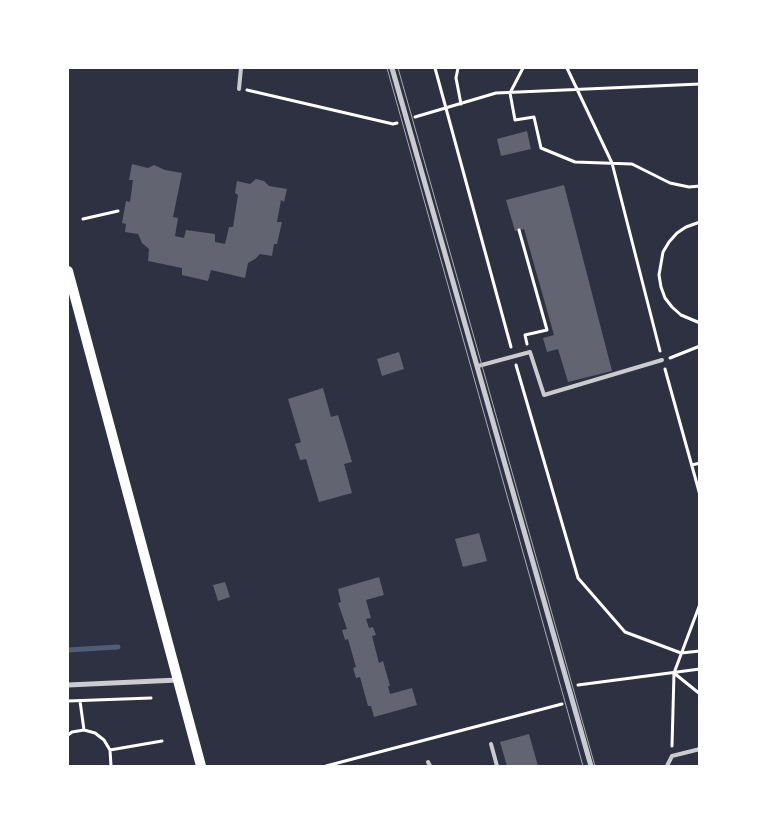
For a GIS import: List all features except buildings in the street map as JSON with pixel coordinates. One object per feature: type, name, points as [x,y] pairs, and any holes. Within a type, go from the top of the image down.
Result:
[{"type":"main road","points":[[68,271],[201,766]]},
{"type":"street","points":[[392,68],[590,766]]},
{"type":"street","points":[[68,684],[179,680]]},
{"type":"lane","points":[[239,88],[242,68]]},
{"type":"lane","points":[[478,366],[530,352],[544,395],[662,360]]},
{"type":"lane","points":[[491,744],[497,766]]},
{"type":"lane","points":[[667,766],[672,756],[700,750]]},
{"type":"path","points":[[458,68],[456,78],[461,104]]},
{"type":"path","points":[[523,68],[510,93],[515,120],[534,117],[541,148],[575,162],[632,164],[670,183],[689,187],[700,186]]},
{"type":"path","points":[[567,68],[612,163],[662,360],[700,495]]},
{"type":"path","points":[[239,88],[393,124],[496,93],[578,91],[700,84]]},
{"type":"path","points":[[83,218],[118,211]]},
{"type":"path","points":[[700,222],[676,233],[669,242],[663,252],[659,275],[663,292],[672,307],[681,315],[700,323]]},
{"type":"path","points":[[519,230],[547,330],[525,335],[530,352]]},
{"type":"path","points":[[662,360],[700,346]]},
{"type":"path","points":[[692,465],[700,463]]},
{"type":"path","points":[[672,756],[674,673],[700,604]]},
{"type":"path","points":[[568,686],[700,669]]},
{"type":"path","points":[[674,673],[700,694]]},
{"type":"path","points":[[68,701],[151,698]]},
{"type":"path","points":[[80,701],[84,730]]},
{"type":"path","points":[[326,766],[572,701]]},
{"type":"path","points":[[68,735],[72,732],[84,730],[95,733],[104,740],[110,750],[111,766]]},
{"type":"path","points":[[110,750],[162,740]]},
{"type":"waterway","points":[[68,650],[118,647]]},
{"type":"tram line","points":[[387,68],[583,766]]},
{"type":"tram line","points":[[398,68],[595,766]]}]
